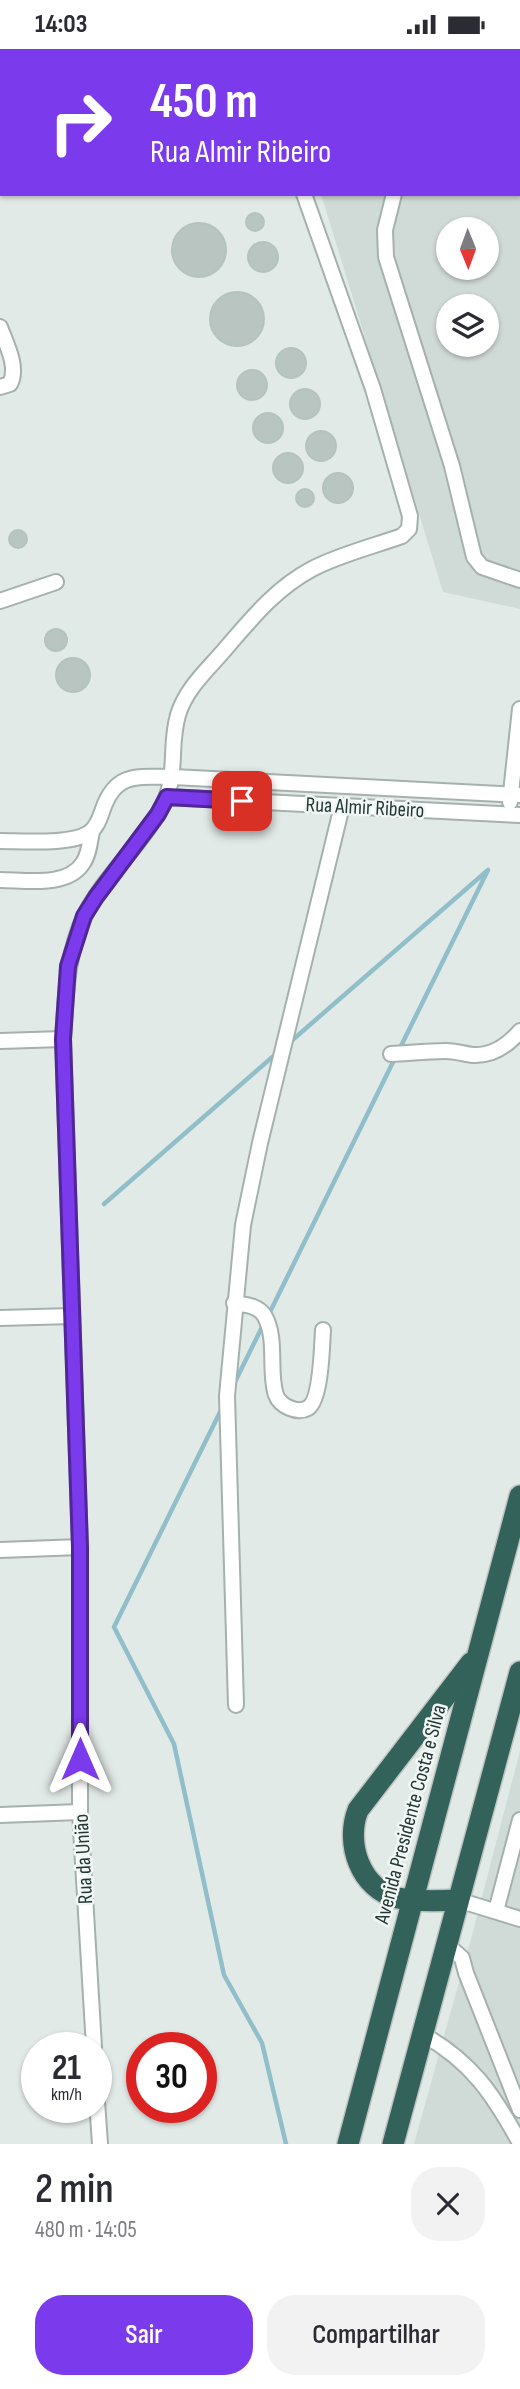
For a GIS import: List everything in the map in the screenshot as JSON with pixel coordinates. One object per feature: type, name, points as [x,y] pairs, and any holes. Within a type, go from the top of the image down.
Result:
[{"type":"highway","name":"Avenida Presidente Costa e Silva","points":[[348,2144],[520,1496]]},
{"type":"highway","points":[[458,1900],[397,1897],[369,1880],[361,1868],[353,1845],[354,1820],[358,1810],[478,1653]]},
{"type":"highway","points":[[393,2144],[520,1672]]},
{"type":"street","name":"Rua da União","points":[[93,2032],[80,1812],[80,1548],[63,1039],[68,966],[84,916],[158,814],[167,797],[173,777],[174,735],[178,713],[190,688],[265,603],[313,568],[402,536],[409,529],[410,516],[373,389],[305,196]]},
{"type":"street","points":[[394,196],[385,230],[386,257],[452,466],[474,557],[482,567],[520,580]]},
{"type":"street","points":[[0,327],[14,368],[10,384],[0,387]]},
{"type":"street","points":[[0,601],[56,582]]},
{"type":"street","points":[[514,815],[520,709]]},
{"type":"street","name":"Rua Almir Ribeiro","points":[[92,831],[117,784],[131,777],[515,794]]},
{"type":"street","name":"Rua Almir Ribeiro","points":[[167,797],[514,815]]},
{"type":"street","points":[[236,1705],[227,1396],[243,1225],[260,1143],[342,806]]},
{"type":"street","points":[[0,841],[73,839],[92,831]]},
{"type":"street","points":[[0,880],[59,880],[73,874],[83,863],[92,831]]},
{"type":"street","points":[[391,1053],[449,1050],[485,1055],[498,1050],[520,1031]]},
{"type":"street","points":[[0,1041],[63,1039]]},
{"type":"street","points":[[234,1303],[258,1309],[264,1315],[272,1343],[276,1396],[290,1408],[303,1410],[311,1406],[316,1395],[323,1330]]},
{"type":"street","points":[[0,1318],[72,1316]]},
{"type":"street","points":[[0,1550],[80,1548]]},
{"type":"street","points":[[0,1815],[80,1812]]},
{"type":"street","points":[[496,1911],[520,1820]]},
{"type":"street","points":[[458,1900],[520,1919]]},
{"type":"street","points":[[446,1944],[462,1958],[520,2110]]},
{"type":"street","points":[[422,2034],[447,2047],[482,2081],[520,2143]]},
{"type":"street","points":[[99,2123],[100,2144]]},
{"type":"shaded area","points":[[322,196],[520,196],[520,609],[443,592]]},
{"type":"shaded area","points":[[520,1751],[520,2144],[414,2144],[471,1939]]},
{"type":"building","points":[[255,213],[261,216],[264,222],[261,228],[255,231],[249,228],[246,222],[249,216]]},
{"type":"building","points":[[199,223],[218,231],[226,250],[218,269],[199,277],[180,269],[172,250],[180,231]]},
{"type":"building","points":[[263,242],[274,246],[278,257],[274,268],[263,272],[252,268],[248,257],[252,246]]},
{"type":"building","points":[[237,292],[256,300],[264,319],[256,338],[237,346],[218,338],[210,319],[218,300]]},
{"type":"building","points":[[291,348],[302,352],[306,363],[302,374],[291,378],[280,374],[276,363],[280,352]]},
{"type":"building","points":[[252,370],[263,374],[267,385],[263,396],[252,400],[241,396],[237,385],[241,374]]},
{"type":"building","points":[[305,389],[316,393],[320,404],[316,415],[305,419],[294,415],[290,404],[294,393]]},
{"type":"building","points":[[268,413],[279,417],[283,428],[279,439],[268,443],[257,439],[253,428],[257,417]]},
{"type":"building","points":[[321,431],[332,435],[336,446],[332,457],[321,461],[310,457],[306,446],[310,435]]},
{"type":"building","points":[[288,453],[299,457],[303,468],[299,479],[288,483],[277,479],[273,468],[277,457]]},
{"type":"building","points":[[338,473],[349,477],[353,488],[349,499],[338,503],[327,499],[323,488],[327,477]]},
{"type":"building","points":[[305,489],[311,492],[314,498],[311,504],[305,507],[299,504],[296,498],[299,492]]},
{"type":"building","points":[[18,530],[24,533],[27,539],[24,545],[18,548],[12,545],[9,539],[12,533]]},
{"type":"building","points":[[52,629],[60,629],[67,636],[67,644],[60,651],[52,651],[45,644],[45,636]]},
{"type":"building","points":[[73,658],[85,663],[90,675],[85,687],[73,692],[61,687],[56,675],[61,663]]},
{"type":"waterway","points":[[289,1043],[488,870],[399,1050]]},
{"type":"waterway","points":[[104,1204],[277,1053]]},
{"type":"waterway","points":[[269,1314],[395,1058]]},
{"type":"waterway","points":[[233,1386],[263,1325]]},
{"type":"waterway","points":[[223,1406],[114,1627],[174,1744],[224,1975],[262,2043],[286,2144]]},
{"type":"route","points":[[80,1759],[80,1548],[63,1039],[68,966],[84,916],[158,814],[167,797],[242,801]]}]
